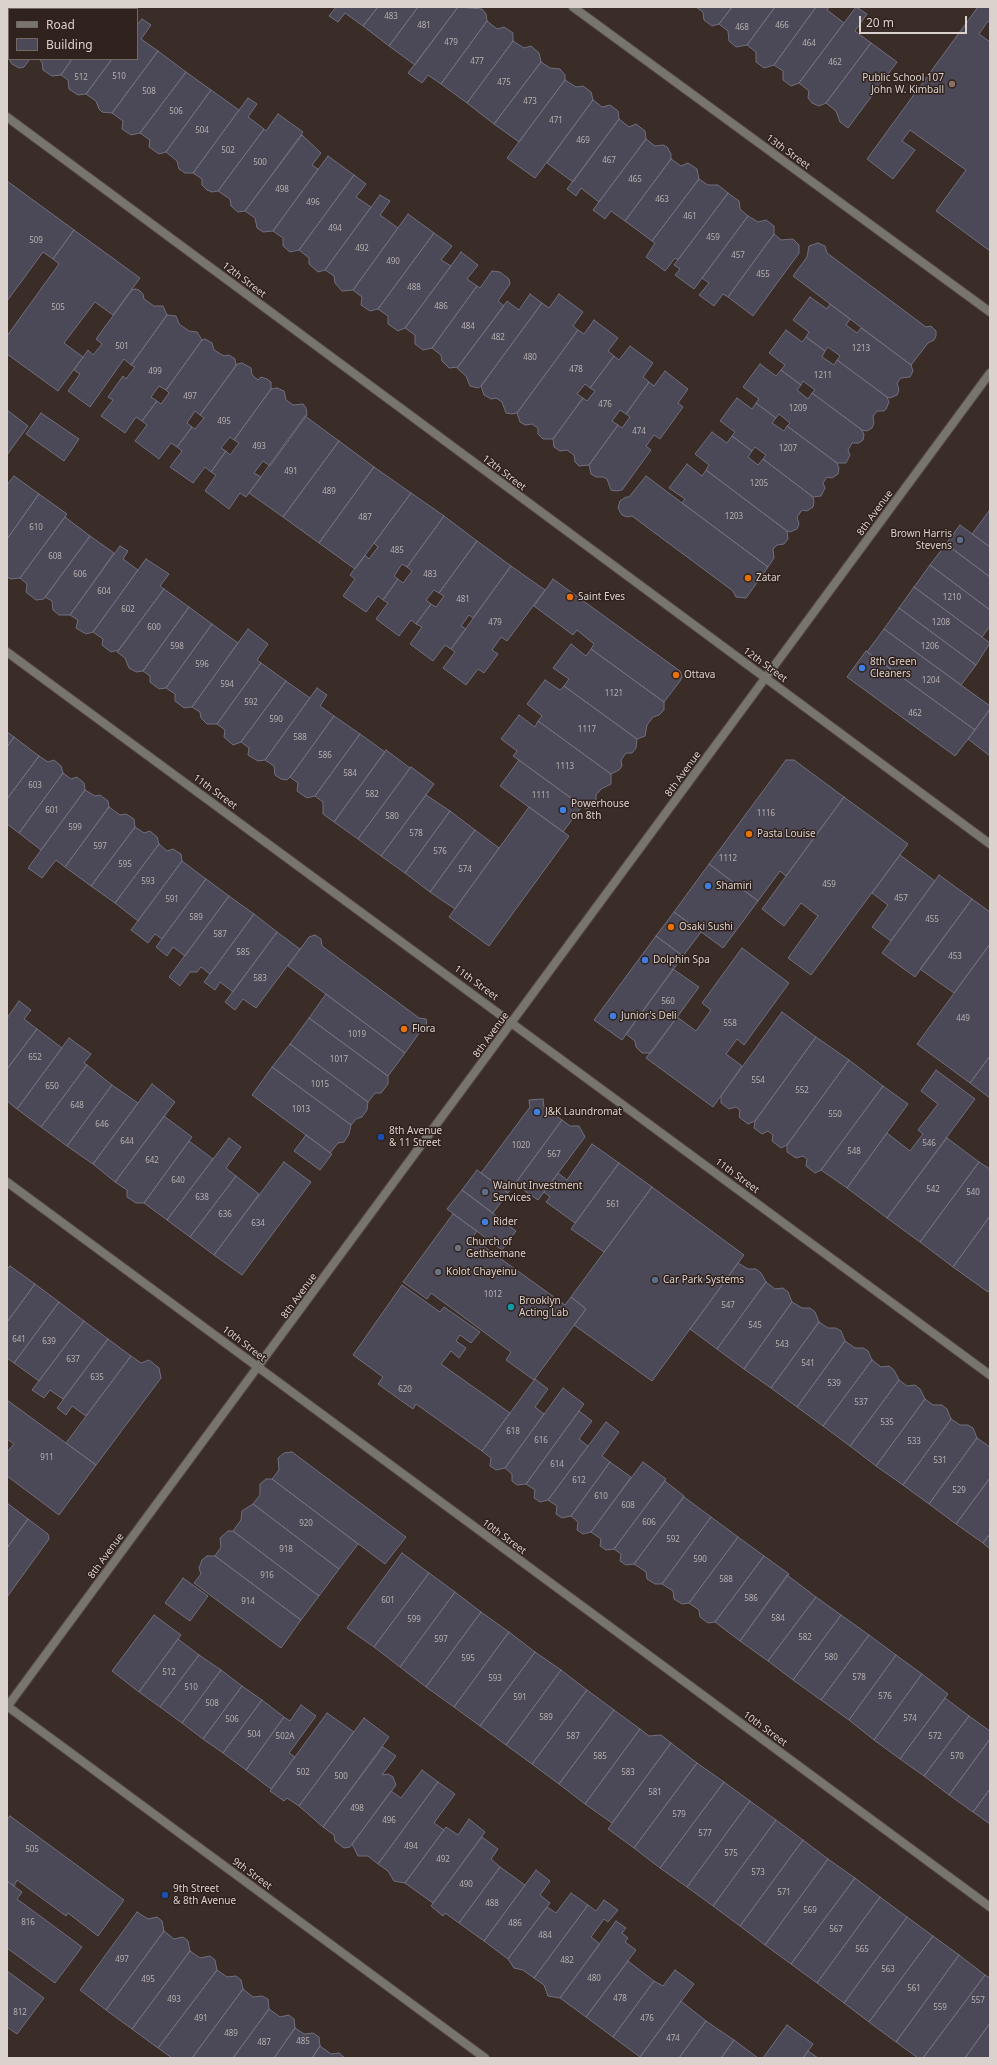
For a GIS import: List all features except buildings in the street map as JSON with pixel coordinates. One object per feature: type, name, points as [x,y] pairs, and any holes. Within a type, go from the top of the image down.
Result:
[{"type":"street","name":"13th Street","points":[[574,7],[990,312]]},
{"type":"street","name":"12th Street","points":[[7,117],[990,844]]},
{"type":"street","name":"8th Avenue","points":[[7,1707],[990,373]]},
{"type":"street","name":"11th Street","points":[[7,652],[990,1375]]},
{"type":"street","name":"10th Street","points":[[7,1182],[990,1907]]},
{"type":"street","name":"9th Street","points":[[7,1707],[485,2058]]},
{"type":"place","name":"Public School 107 John W. Kimball","points":[[952,84]]},
{"type":"place","name":"Brown Harris Stevens","points":[[960,540]]},
{"type":"place","name":"Zatar","points":[[748,578]]},
{"type":"place","name":"Saint Eves","points":[[570,597]]},
{"type":"place","name":"8th Green Cleaners","points":[[862,668]]},
{"type":"place","name":"Ottava","points":[[676,675]]},
{"type":"place","name":"Powerhouse on 8th","points":[[563,810]]},
{"type":"place","name":"Pasta Louise","points":[[749,834]]},
{"type":"place","name":"Shamiri","points":[[708,886]]},
{"type":"place","name":"Osaki Sushi","points":[[671,927]]},
{"type":"place","name":"Dolphin Spa","points":[[645,960]]},
{"type":"place","name":"Junior's Deli","points":[[613,1016]]},
{"type":"place","name":"Flora","points":[[404,1029]]},
{"type":"place","name":"J&K Laundromat","points":[[537,1112]]},
{"type":"place","name":"8th Avenue & 11 Street","points":[[381,1137]]},
{"type":"place","name":"Walnut Investment Services","points":[[485,1192]]},
{"type":"place","name":"Rider","points":[[485,1222]]},
{"type":"place","name":"Church of Gethsemane","points":[[458,1248]]},
{"type":"place","name":"Kolot Chayeinu","points":[[438,1272]]},
{"type":"place","name":"Car Park Systems","points":[[655,1280]]},
{"type":"place","name":"Brooklyn Acting Lab","points":[[511,1307]]},
{"type":"place","name":"9th Street & 8th Avenue","points":[[165,1895]]}]
